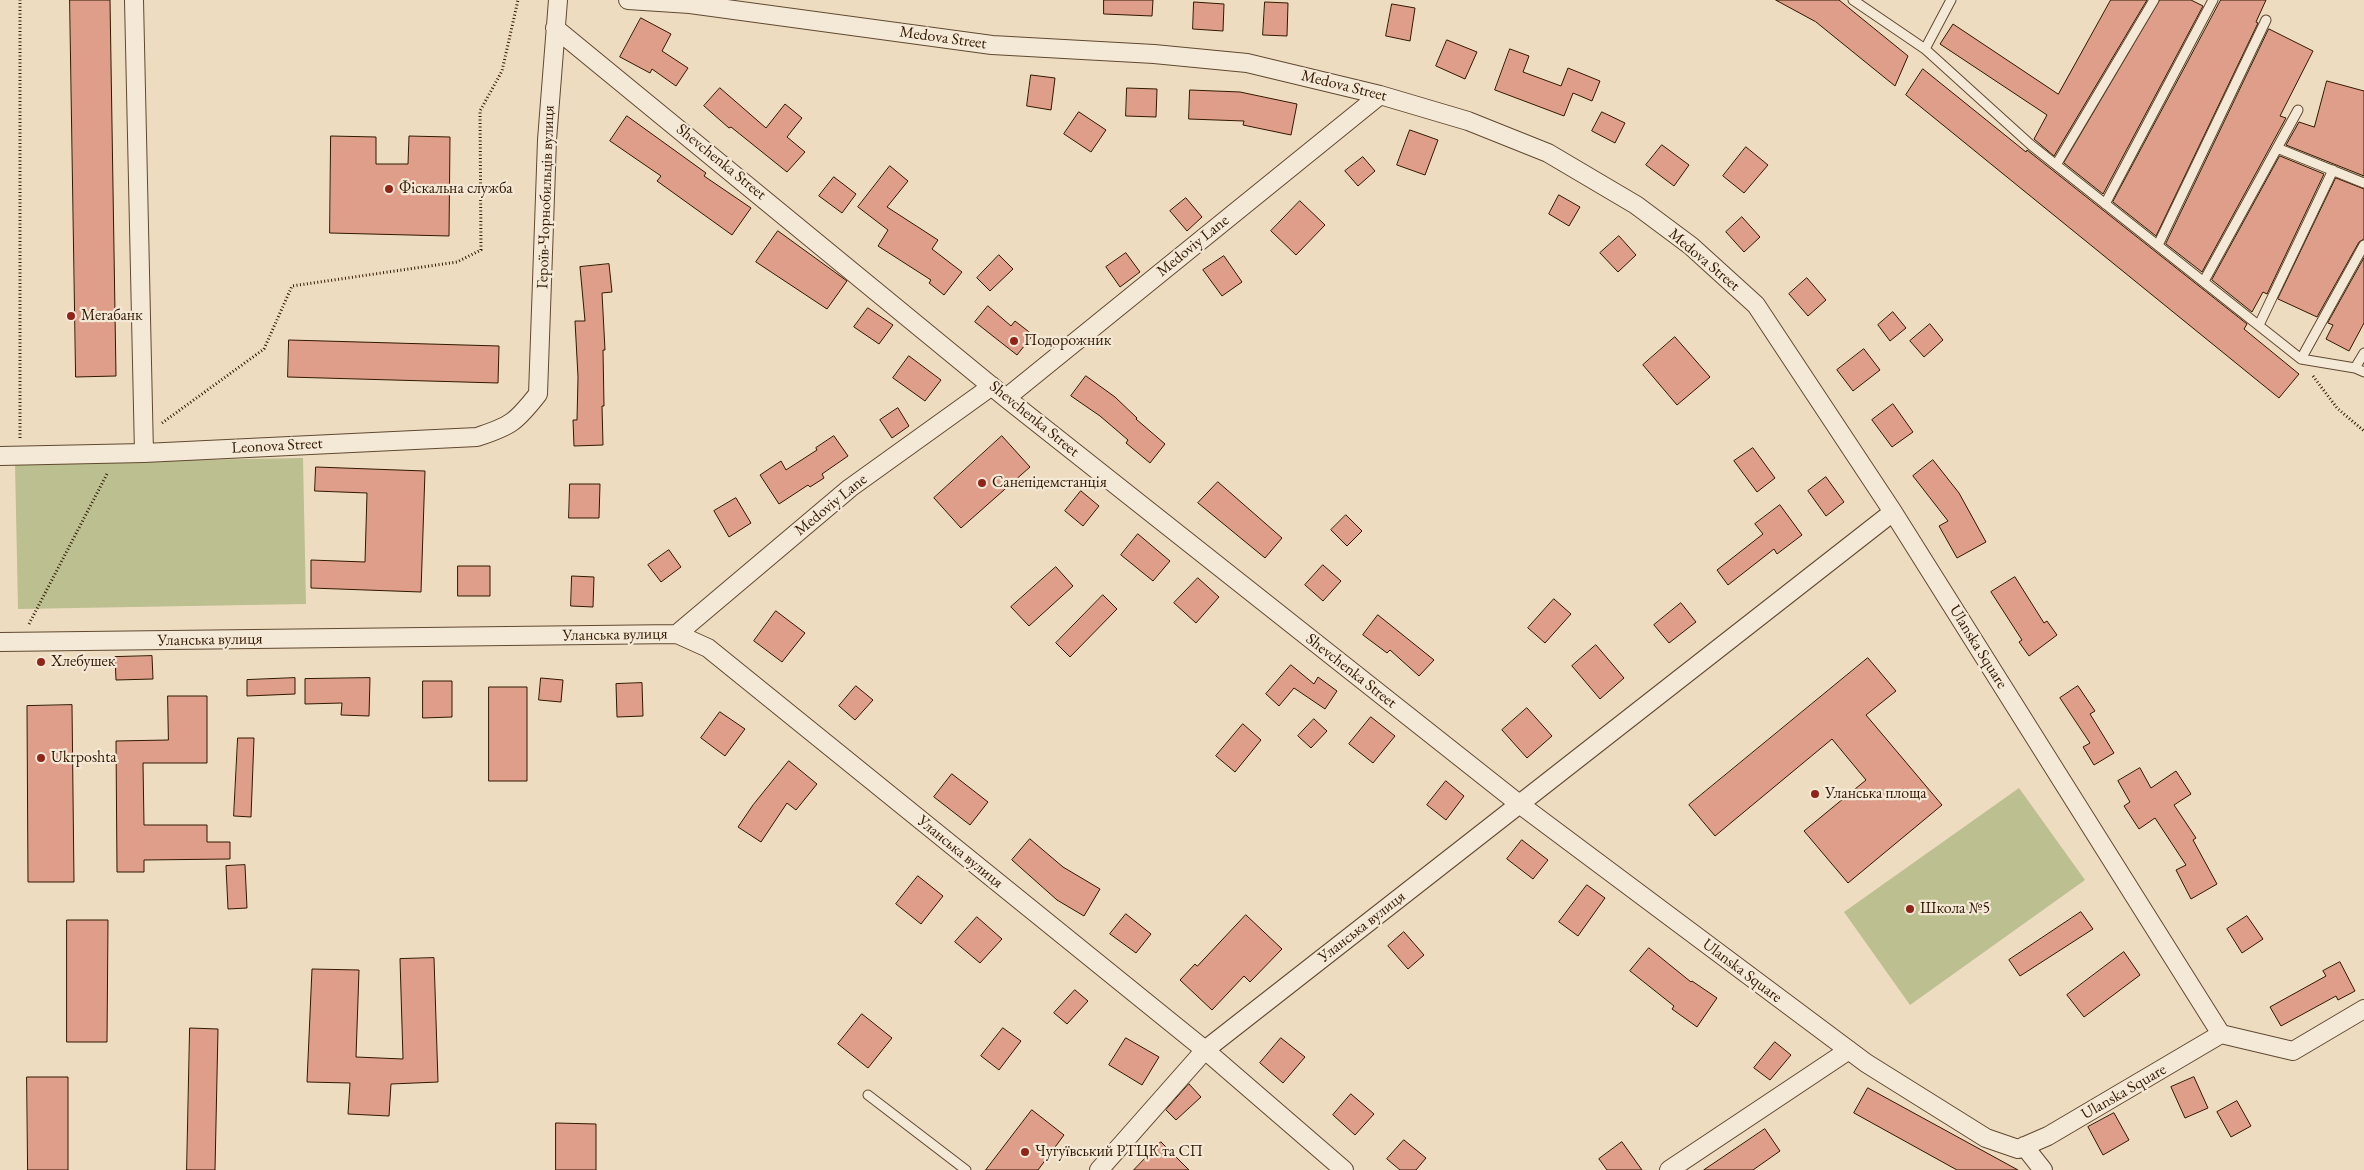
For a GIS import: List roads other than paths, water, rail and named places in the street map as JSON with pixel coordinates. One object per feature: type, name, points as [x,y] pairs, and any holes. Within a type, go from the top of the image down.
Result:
[{"type":"street","points":[[134,0],[144,444]]},
{"type":"street","name":"Героїв-Чорнобильців вулиця","points":[[538,394],[547,140],[558,0]]},
{"type":"street","name":"Medova Street","points":[[628,0],[690,4],[992,45],[1154,54],[1247,62],[1380,95],[1468,121],[1548,153],[1636,205],[1691,246],[1756,305],[1893,512]]},
{"type":"street","name":"Shevchenka Street","points":[[555,28],[1006,398],[1518,803]]},
{"type":"street","name":"Medoviy Lane","points":[[1006,398],[1380,95]]},
{"type":"street","name":"Medoviy Lane","points":[[677,634],[850,488],[992,386]]},
{"type":"street","name":"Leonova Street","points":[[0,456],[118,454],[144,444],[477,437],[506,428],[538,394]]},
{"type":"street","points":[[1518,803],[1893,512]]},
{"type":"street","name":"Ulanska Square","points":[[1518,803],[1849,1050],[1986,1138],[2018,1149],[2048,1136],[2221,1034],[1893,512]]},
{"type":"street","name":"Уланська вулиця","points":[[0,642],[677,634],[708,648],[1205,1050],[1344,1170]]},
{"type":"street","name":"Уланська вулиця","points":[[1205,1050],[1518,803]]},
{"type":"street","points":[[2221,1034],[2293,1051],[2364,1009]]},
{"type":"street","points":[[1099,1170],[1205,1050]]},
{"type":"street","points":[[1669,1170],[1849,1050]]},
{"type":"street","points":[[2024,1146],[2044,1170]]},
{"type":"lane","points":[[1853,0],[1924,49],[2031,145],[2301,359],[2355,368],[2364,372]]},
{"type":"lane","points":[[1924,49],[1951,0]]},
{"type":"lane","points":[[2056,165],[2154,0]]},
{"type":"lane","points":[[2106,204],[2213,0]]},
{"type":"lane","points":[[2158,245],[2266,20]]},
{"type":"lane","points":[[2204,281],[2298,110]]},
{"type":"lane","points":[[2277,148],[2364,183]]},
{"type":"lane","points":[[2259,325],[2333,170]]},
{"type":"lane","points":[[2301,359],[2364,245]]},
{"type":"lane","points":[[2355,368],[2364,353]]},
{"type":"lane","points":[[868,1095],[966,1170]]},
{"type":"place","name":"Фіскальна служба","points":[[389,189]]},
{"type":"place","name":"Мегабанк","points":[[71,316]]},
{"type":"place","name":"Подорожник","points":[[1014,341]]},
{"type":"place","name":"Санепідемстанція","points":[[982,483]]},
{"type":"place","name":"Хлебушек","points":[[41,662]]},
{"type":"place","name":"Ukrposhta","points":[[41,758]]},
{"type":"place","name":"Уланська площа","points":[[1815,794]]},
{"type":"place","name":"Школа №5","points":[[1910,909]]},
{"type":"place","name":"Чугуївський РТЦК та СП","points":[[1025,1152]]}]
